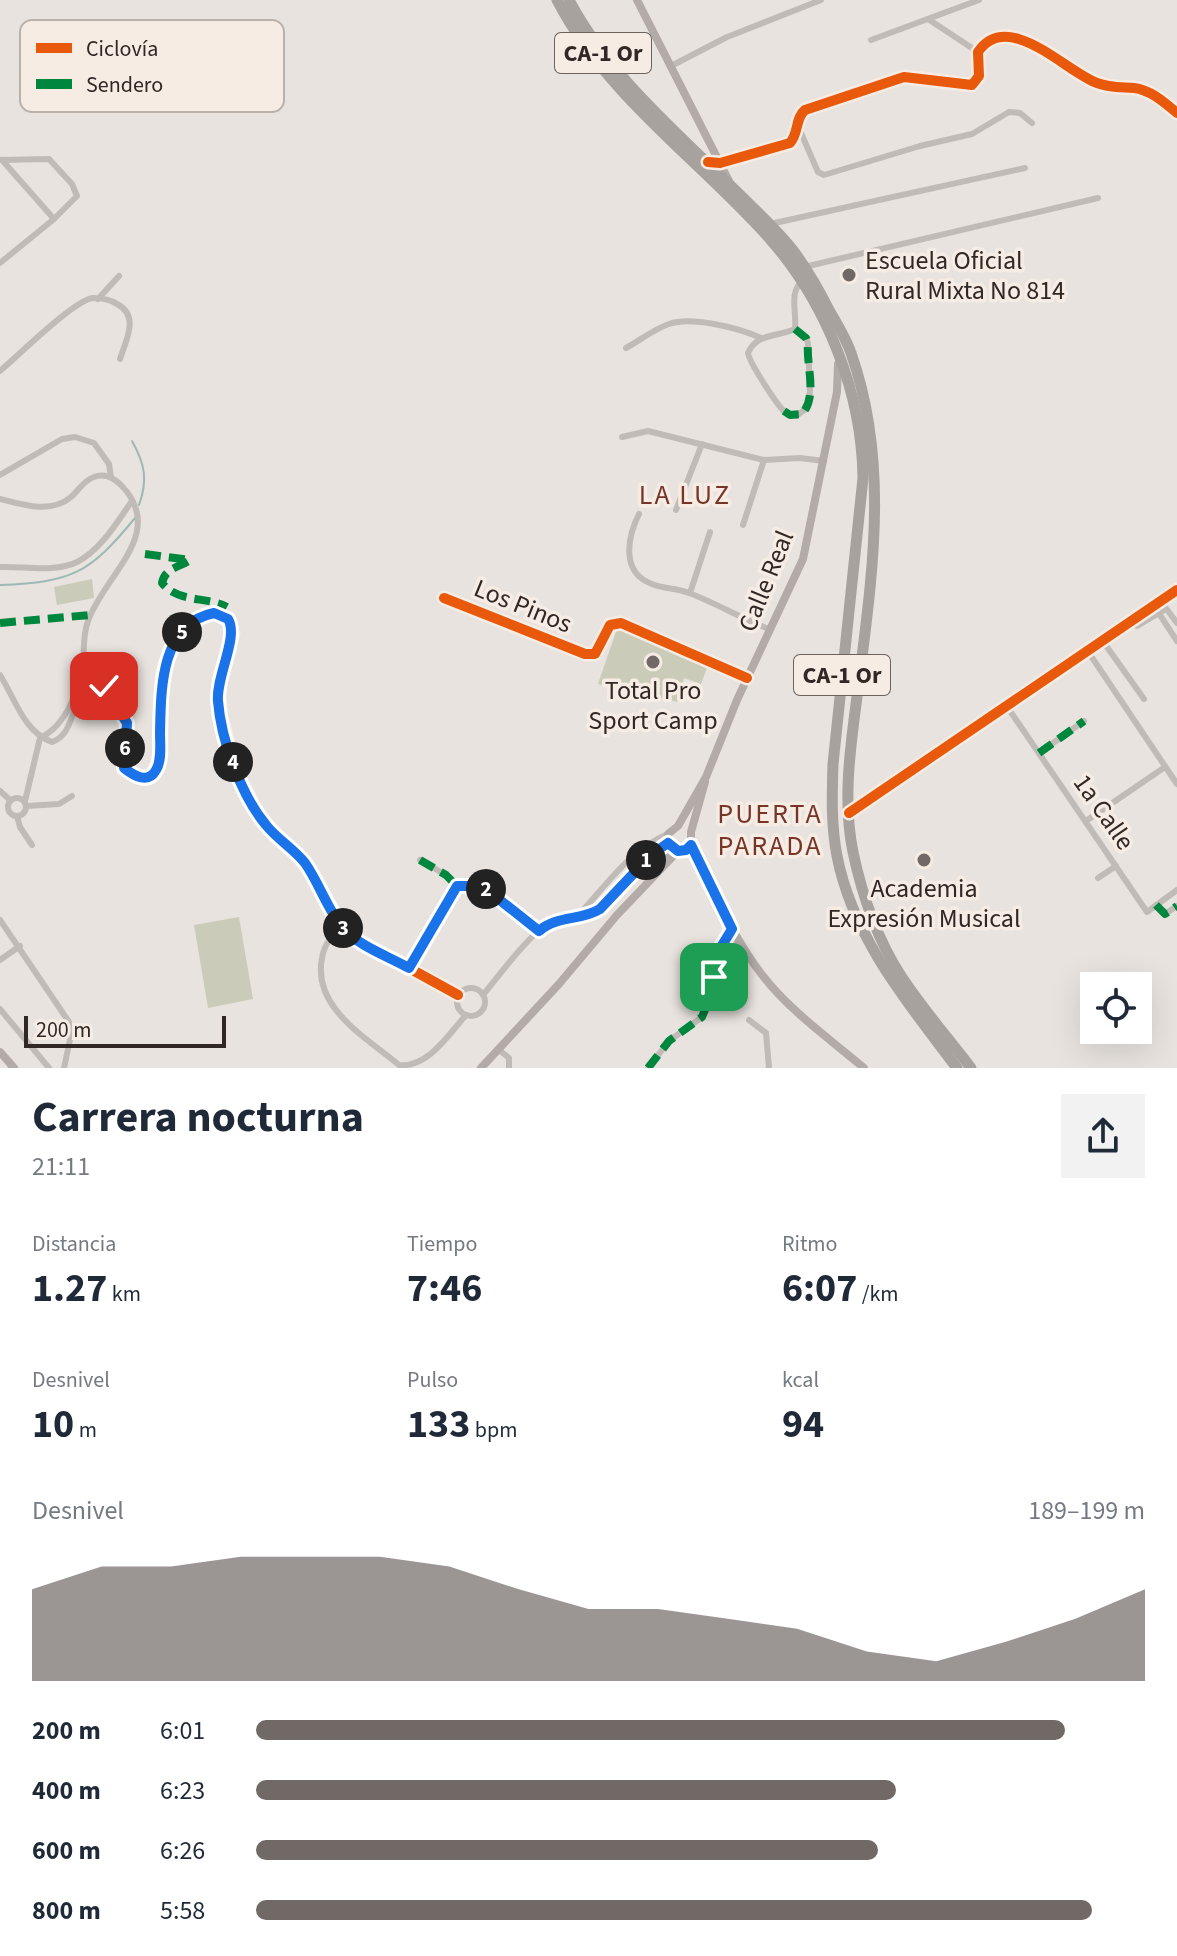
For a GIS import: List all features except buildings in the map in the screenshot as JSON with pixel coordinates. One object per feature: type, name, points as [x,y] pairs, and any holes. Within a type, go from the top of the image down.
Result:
[{"type":"highway","name":"CA-1 Or","points":[[557,0],[610,80],[779,250],[811,299],[836,348],[857,407],[863,478],[833,764],[834,839],[842,879],[874,952],[900,993],[957,1068]]},
{"type":"highway","name":"CA-1 Or","points":[[569,0],[589,34],[617,71],[644,101],[714,162],[733,187],[770,224],[804,267],[850,351],[866,405],[875,465],[875,540],[849,765],[850,837],[861,883],[890,958],[971,1068]]},
{"type":"main road","points":[[638,0],[714,162],[790,143],[800,114],[805,110],[904,77],[972,85],[979,76],[978,52],[991,40],[1007,37],[1021,39],[1099,84],[1147,92],[1177,113]]},
{"type":"main road","name":"Calle Real","points":[[691,845],[691,832],[706,777],[747,678],[803,559],[837,392],[839,373],[836,348]]},
{"type":"main road","points":[[837,392],[851,392]]},
{"type":"main road","name":"Calle Real","points":[[678,826],[706,777]]},
{"type":"main road","points":[[649,882],[678,826],[691,832]]},
{"type":"main road","points":[[671,844],[686,850],[691,845],[735,933],[763,976],[785,1000],[864,1068]]},
{"type":"main road","points":[[671,844],[671,860]]},
{"type":"main road","points":[[481,1068],[671,860],[690,854],[699,861]]},
{"type":"main road","points":[[0,1052],[14,1068]]},
{"type":"street","points":[[671,66],[727,37],[821,0]]},
{"type":"street","points":[[871,40],[979,0]]},
{"type":"street","points":[[928,19],[978,52]]},
{"type":"street","points":[[798,126],[818,172],[824,175],[972,134],[1009,112],[1020,113],[1032,123]]},
{"type":"street","points":[[0,263],[77,196],[72,184],[49,159],[1,160]]},
{"type":"street","points":[[1,160],[54,219]]},
{"type":"street","points":[[770,224],[1025,168]]},
{"type":"street","points":[[804,267],[1098,198]]},
{"type":"street","points":[[98,299],[119,276]]},
{"type":"street","points":[[795,329],[795,288],[801,282]]},
{"type":"street","points":[[0,371],[76,306],[91,298],[115,302],[126,309],[132,326],[120,359]]},
{"type":"street","points":[[795,307],[811,299]]},
{"type":"street","points":[[626,348],[669,324],[684,321],[735,329],[761,338],[795,329]]},
{"type":"street","points":[[761,338],[750,349],[749,360],[780,407],[796,416],[806,409],[810,392],[808,343],[795,329]]},
{"type":"street","points":[[622,437],[648,431],[764,460],[800,458],[824,461]]},
{"type":"street","points":[[0,475],[62,439],[75,437],[94,443],[109,464],[111,477]]},
{"type":"street","points":[[676,510],[702,444]]},
{"type":"street","points":[[743,525],[764,460]]},
{"type":"street","points":[[0,499],[31,506],[57,505],[70,498],[89,479],[101,475],[111,477],[122,486],[139,519],[138,536],[96,602],[87,624],[81,675],[65,715],[49,734],[40,738]]},
{"type":"street","points":[[0,567],[55,567],[77,562],[105,538],[132,501]]},
{"type":"street","points":[[639,514],[629,542],[630,564],[645,581],[690,593],[769,629]]},
{"type":"street","points":[[690,593],[710,532]]},
{"type":"street","points":[[849,813],[1177,590]]},
{"type":"street","name":"Los Pinos","points":[[444,598],[585,654],[595,654],[610,625],[621,623],[747,678]]},
{"type":"street","points":[[1157,603],[1177,623]]},
{"type":"street","points":[[1157,603],[1159,614],[1177,641]]},
{"type":"street","points":[[1127,622],[1136,627],[1166,609]]},
{"type":"street","points":[[83,662],[100,675],[127,723],[124,768],[137,777],[150,776],[156,770],[160,753],[163,671],[168,657],[180,635],[194,621],[214,613],[228,619],[233,634],[221,673],[220,713],[234,767],[257,813],[306,864],[343,928],[358,940],[458,995]]},
{"type":"street","points":[[1102,640],[1144,699]]},
{"type":"street","points":[[1087,650],[1177,784]]},
{"type":"street","points":[[81,675],[91,671]]},
{"type":"street","points":[[0,675],[30,730],[52,742],[61,738],[69,728],[78,703],[85,697],[114,701]]},
{"type":"street","points":[[96,697],[104,686]]},
{"type":"street","points":[[77,687],[85,697]]},
{"type":"street","name":"1a Calle","points":[[1006,705],[1147,912],[1156,905]]},
{"type":"street","points":[[1039,753],[1084,721]]},
{"type":"street","points":[[10,800],[9,812],[17,816],[23,814],[40,738]]},
{"type":"street","points":[[1086,821],[1165,767]]},
{"type":"street","points":[[0,791],[10,800]]},
{"type":"street","points":[[10,800],[18,797],[26,804],[59,804],[72,796]]},
{"type":"street","points":[[17,816],[32,845]]},
{"type":"street","points":[[577,917],[622,866],[651,842],[671,844]]},
{"type":"street","points":[[483,995],[539,931],[552,921],[591,915],[651,855],[671,844]]},
{"type":"street","points":[[420,860],[446,875],[457,886],[486,889],[539,931]]},
{"type":"street","points":[[1098,878],[1116,866]]},
{"type":"street","points":[[409,968],[457,886]]},
{"type":"street","points":[[1177,890],[1156,905],[1165,914],[1177,906]]},
{"type":"street","points":[[0,920],[69,1022],[71,1035],[64,1068]]},
{"type":"street","points":[[343,928],[330,940],[322,955],[321,974],[325,993],[337,1013],[399,1066],[412,1067],[423,1062],[466,1015]]},
{"type":"street","points":[[648,1068],[669,1041],[702,1017],[723,941],[735,933]]},
{"type":"street","points":[[0,960],[20,946]]},
{"type":"street","points":[[471,987],[483,995],[485,1003],[482,1011],[475,1016],[466,1015],[458,1009],[458,995],[471,987]]},
{"type":"street","points":[[0,1009],[49,1068]]},
{"type":"street","points":[[749,1020],[767,1035],[769,1068]]},
{"type":"street","points":[[498,1049],[509,1058],[509,1068]]},
{"type":"green space","points":[[92,579],[94,598],[57,605],[54,587]]},
{"type":"green space","name":"Total Pro Sport Camp","points":[[618,626],[708,665],[701,684],[684,678],[678,702],[598,684]]},
{"type":"green space","points":[[239,917],[253,999],[208,1008],[194,925]]},
{"type":"waterway","points":[[132,441],[144,472],[139,505]]},
{"type":"waterway","points":[[0,585],[45,581],[77,571],[105,552],[135,518]]},
{"type":"marked path","points":[[784,411],[790,415],[802,414],[809,399],[808,343],[795,329]]},
{"type":"marked path","points":[[145,554],[190,560],[169,571],[162,583],[176,594],[227,607]]},
{"type":"marked path","points":[[0,623],[90,615]]},
{"type":"marked path","points":[[1039,753],[1084,721]]},
{"type":"marked path","points":[[420,860],[446,875],[457,886]]},
{"type":"marked path","points":[[1156,905],[1165,914],[1177,906]]},
{"type":"marked path","points":[[648,1068],[669,1041],[702,1017],[717,961]]},
{"type":"cycle path","points":[[708,162],[720,163],[790,143],[805,110],[904,77],[972,85],[979,76],[978,52],[990,40],[1005,37],[1037,47],[1097,83],[1146,91],[1177,113]]},
{"type":"cycle path","points":[[849,813],[1177,590]]},
{"type":"cycle path","points":[[444,598],[585,654],[595,654],[610,625],[621,623],[747,678]]},
{"type":"cycle path","points":[[104,686],[126,721],[124,768],[137,777],[150,776],[159,756],[161,683],[171,650],[182,633],[202,617],[214,613],[228,619],[233,634],[219,680],[220,713],[234,767],[257,813],[306,864],[343,928],[358,940],[458,995]]},
{"type":"place","name":"Escuela Oficial Rural Mixta No 814","points":[[849,275]]},
{"type":"place","name":"Total Pro Sport Camp","points":[[653,662]]},
{"type":"place","name":"Academia Expresión Musical","points":[[924,860]]},
{"type":"district","name":"LA LUZ","points":[[685,495]]},
{"type":"district","name":"PUERTA PARADA","points":[[770,830]]},
{"type":"route","points":[[104,686],[127,723],[124,768],[137,777],[150,776],[156,770],[160,753],[163,671],[168,657],[180,635],[194,621],[214,613],[228,619],[233,634],[219,680],[218,705],[230,754],[251,803],[265,824],[306,864],[343,928],[358,940],[409,968],[457,886],[486,889],[539,931],[552,921],[591,915],[600,909],[651,855],[668,843],[678,851],[686,850],[691,845],[732,929],[723,941],[714,977]]}]
